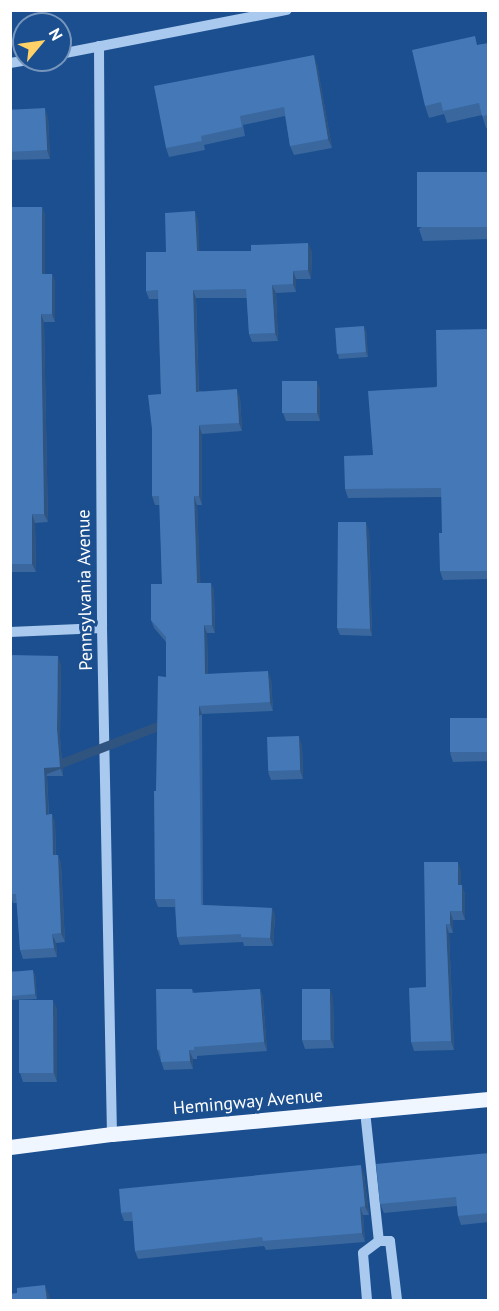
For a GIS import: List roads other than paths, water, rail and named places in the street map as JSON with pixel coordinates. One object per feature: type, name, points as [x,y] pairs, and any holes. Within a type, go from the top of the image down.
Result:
[{"type":"main road","name":"Hemingway Avenue","points":[[10,1147],[112,1134],[489,1099]]},
{"type":"street","points":[[72,52],[287,10]]},
{"type":"street","name":"Pennsylvania Avenue","points":[[99,46],[102,628],[112,1134]]},
{"type":"street","points":[[10,632],[102,628]]},
{"type":"street","points":[[365,1111],[379,1241]]},
{"type":"street","points":[[367,1300],[363,1253],[379,1241],[390,1240],[397,1300]]}]
